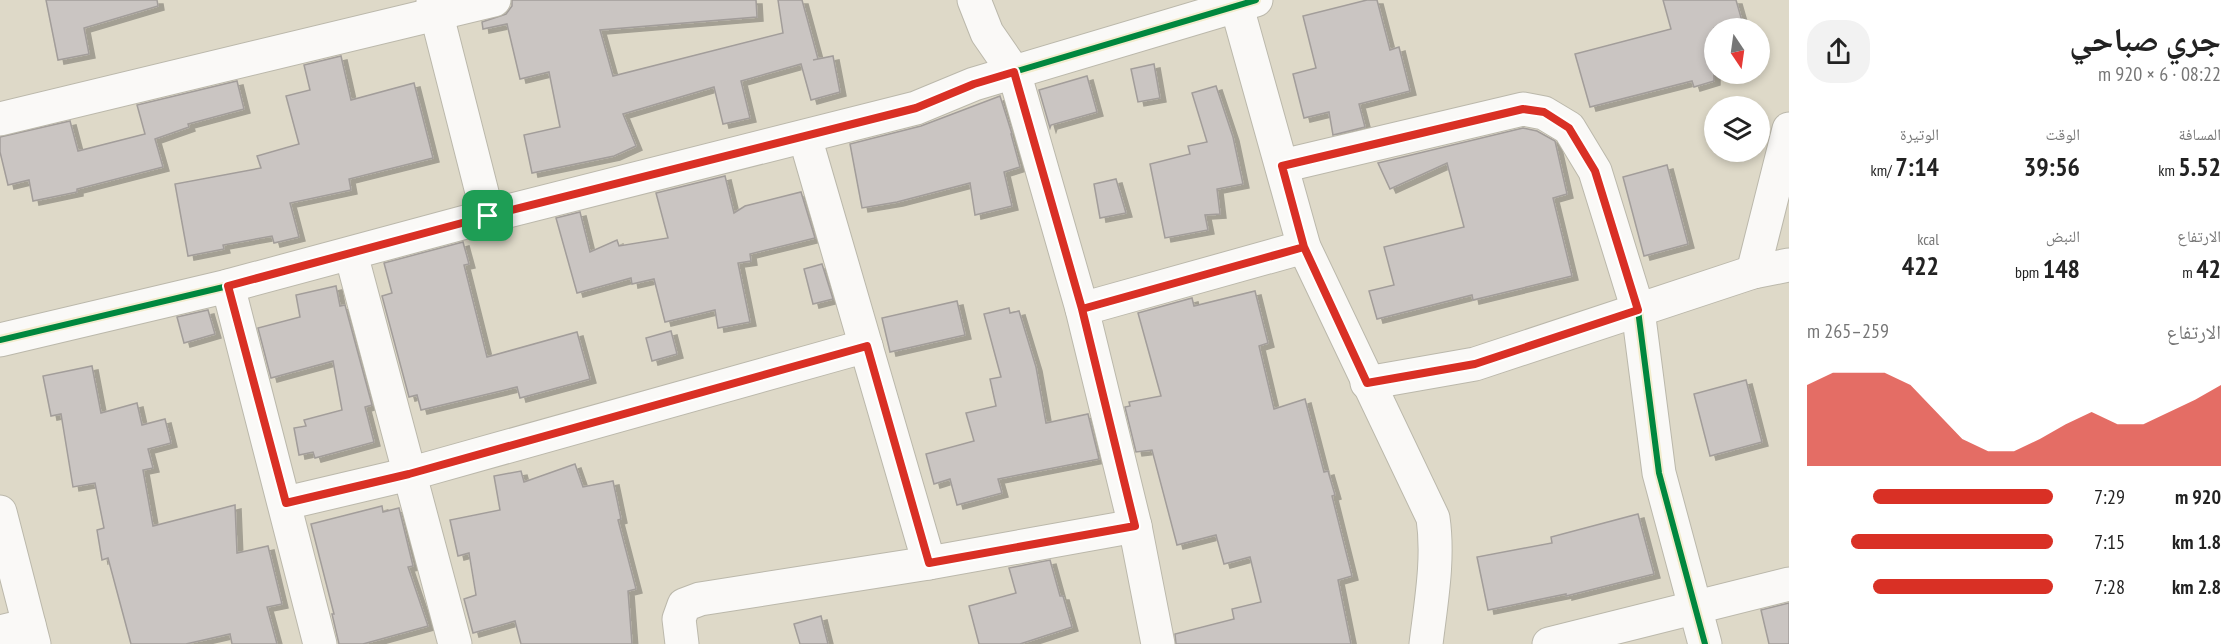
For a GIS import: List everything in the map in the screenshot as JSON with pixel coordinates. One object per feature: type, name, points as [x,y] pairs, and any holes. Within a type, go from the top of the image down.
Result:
[{"type":"street","points":[[0,119],[435,7],[495,0]]},
{"type":"street","points":[[974,0],[987,33],[1014,72],[1082,309],[1135,526],[1158,644]]},
{"type":"street","points":[[0,340],[228,286],[488,216],[916,108],[974,84],[1243,2],[1304,247],[1433,518],[1436,537],[1435,559],[1426,644]]},
{"type":"street","points":[[435,7],[488,216]]},
{"type":"street","points":[[1282,166],[1523,109],[1544,112],[1569,128],[1595,171],[1638,310],[1659,473],[1705,644]]},
{"type":"street","points":[[1753,272],[1789,129]]},
{"type":"street","points":[[805,137],[929,563]]},
{"type":"street","points":[[1082,309],[1304,247]]},
{"type":"street","points":[[351,254],[455,644]]},
{"type":"street","points":[[1367,383],[1475,364],[1753,272],[1789,266]]},
{"type":"street","points":[[228,286],[286,503],[320,644]]},
{"type":"street","points":[[286,503],[409,474],[867,346]]},
{"type":"street","points":[[0,512],[21,634]]},
{"type":"street","points":[[682,644],[679,619],[684,605],[700,598],[929,563],[1135,526]]},
{"type":"street","points":[[1549,644],[1789,585]]},
{"type":"building","points":[[46,0],[157,0],[158,6],[84,28],[89,54],[58,60]]},
{"type":"building","points":[[512,0],[756,0],[757,17],[600,30],[613,76],[783,33],[778,0],[802,0],[818,59],[833,56],[840,92],[811,100],[801,64],[741,81],[750,118],[723,124],[714,87],[623,114],[636,146],[614,156],[532,173],[524,135],[560,127],[549,72],[520,79],[507,24],[483,29],[482,22],[506,14],[512,6]]},
{"type":"building","points":[[1367,0],[1377,0],[1390,50],[1399,47],[1410,91],[1359,104],[1365,127],[1333,135],[1329,112],[1304,118],[1293,74],[1316,68],[1303,16]]},
{"type":"building","points":[[1663,0],[1736,0],[1741,18],[1704,18],[1704,84],[1694,87],[1692,81],[1590,107],[1575,54],[1671,29]]},
{"type":"building","points":[[341,56],[351,100],[414,83],[433,158],[349,179],[351,190],[290,203],[299,237],[274,243],[272,236],[223,245],[224,249],[188,256],[175,184],[261,168],[257,156],[299,144],[286,96],[310,90],[304,65]]},
{"type":"building","points":[[1154,64],[1160,98],[1138,102],[1131,69]]},
{"type":"building","points":[[1087,76],[1097,112],[1051,125],[1050,128],[1039,90]]},
{"type":"building","points":[[237,81],[244,109],[188,124],[189,127],[155,139],[163,167],[77,189],[77,192],[33,201],[29,180],[8,185],[0,152],[0,137],[70,121],[78,151],[145,134],[137,105]]},
{"type":"building","points":[[1216,86],[1233,137],[1243,184],[1217,189],[1220,214],[1205,215],[1208,230],[1165,238],[1150,164],[1190,154],[1188,146],[1207,142],[1192,93]]},
{"type":"building","points":[[1000,96],[1020,167],[1004,172],[1012,206],[975,215],[970,183],[897,202],[862,208],[850,144],[921,126]]},
{"type":"building","points":[[1523,128],[1537,131],[1555,141],[1567,194],[1553,198],[1572,276],[1473,300],[1472,295],[1377,319],[1369,291],[1394,285],[1384,247],[1464,227],[1447,163],[1390,189],[1378,163]]},
{"type":"building","points":[[1667,165],[1688,244],[1644,256],[1623,177]]},
{"type":"building","points":[[725,176],[734,213],[745,206],[801,192],[815,238],[750,254],[751,261],[738,263],[750,322],[718,328],[715,310],[665,322],[654,279],[632,284],[631,278],[577,293],[556,218],[580,212],[590,252],[617,240],[619,246],[668,238],[656,193]]},
{"type":"building","points":[[1116,179],[1126,213],[1100,218],[1094,184]]},
{"type":"building","points":[[463,242],[469,264],[464,265],[487,357],[577,332],[590,379],[520,398],[517,387],[421,410],[417,395],[409,397],[382,296],[392,293],[384,263]]},
{"type":"building","points":[[822,264],[833,299],[813,304],[804,269]]},
{"type":"building","points":[[336,286],[340,306],[345,305],[372,405],[365,407],[374,442],[315,458],[313,452],[299,455],[294,428],[306,426],[304,420],[342,410],[333,361],[271,378],[258,328],[300,317],[296,295]]},
{"type":"building","points":[[1255,291],[1268,343],[1259,346],[1274,409],[1305,399],[1324,472],[1328,471],[1335,495],[1332,496],[1352,576],[1338,580],[1351,644],[1176,644],[1175,634],[1234,619],[1232,609],[1261,602],[1250,557],[1224,564],[1216,535],[1177,545],[1152,450],[1136,452],[1125,407],[1130,406],[1129,402],[1161,396],[1138,313],[1192,298],[1194,306]]},
{"type":"building","points":[[957,301],[965,335],[890,352],[882,318]]},
{"type":"building","points":[[1009,308],[1010,313],[1019,311],[1036,367],[1046,423],[1088,414],[1099,459],[998,479],[1002,493],[957,505],[950,479],[934,484],[926,454],[974,441],[966,413],[996,406],[990,379],[1001,377],[984,314]]},
{"type":"building","points":[[208,310],[215,334],[184,343],[177,317]]},
{"type":"building","points":[[671,331],[677,354],[652,361],[646,338]]},
{"type":"building","points":[[92,366],[101,413],[137,403],[142,425],[165,419],[171,443],[148,449],[153,468],[143,470],[153,526],[235,505],[237,553],[268,546],[282,604],[267,607],[277,644],[232,644],[230,634],[186,644],[131,644],[108,558],[102,560],[97,530],[104,528],[95,483],[73,487],[61,414],[51,416],[43,376]]},
{"type":"building","points":[[1746,380],[1762,442],[1710,456],[1694,394]]},
{"type":"building","points":[[575,464],[583,487],[613,481],[621,519],[618,520],[636,589],[628,591],[632,644],[521,644],[515,621],[473,633],[464,599],[476,595],[469,553],[458,556],[450,520],[500,510],[494,476],[521,471],[524,482]]},
{"type":"building","points":[[382,506],[383,512],[399,508],[413,566],[408,567],[428,626],[363,644],[339,644],[332,614],[334,614],[311,524]]},
{"type":"building","points":[[1638,514],[1654,574],[1566,596],[1566,594],[1488,610],[1477,557],[1552,543],[1551,537]]},
{"type":"building","points":[[1050,560],[1072,627],[1020,644],[979,644],[969,606],[1016,593],[1009,568]]},
{"type":"building","points":[[1789,603],[1789,644],[1769,644],[1761,610]]},
{"type":"building","points":[[821,616],[828,644],[800,644],[794,624]]},
{"type":"cycle path","points":[[0,340],[228,286],[488,216],[916,108],[974,84],[1256,0]]},
{"type":"cycle path","points":[[1282,166],[1523,109],[1544,113],[1569,128],[1595,171],[1638,310],[1659,473],[1705,644]]},
{"type":"route","points":[[488,216],[228,286],[286,503],[409,474],[867,346],[929,563],[1135,526],[1082,309],[1304,247],[1367,383],[1475,364],[1638,310],[1595,171],[1569,128],[1544,112],[1523,109],[1282,166],[1304,247],[1156,288],[1082,309],[1014,72],[974,84],[916,108],[488,216]]}]
